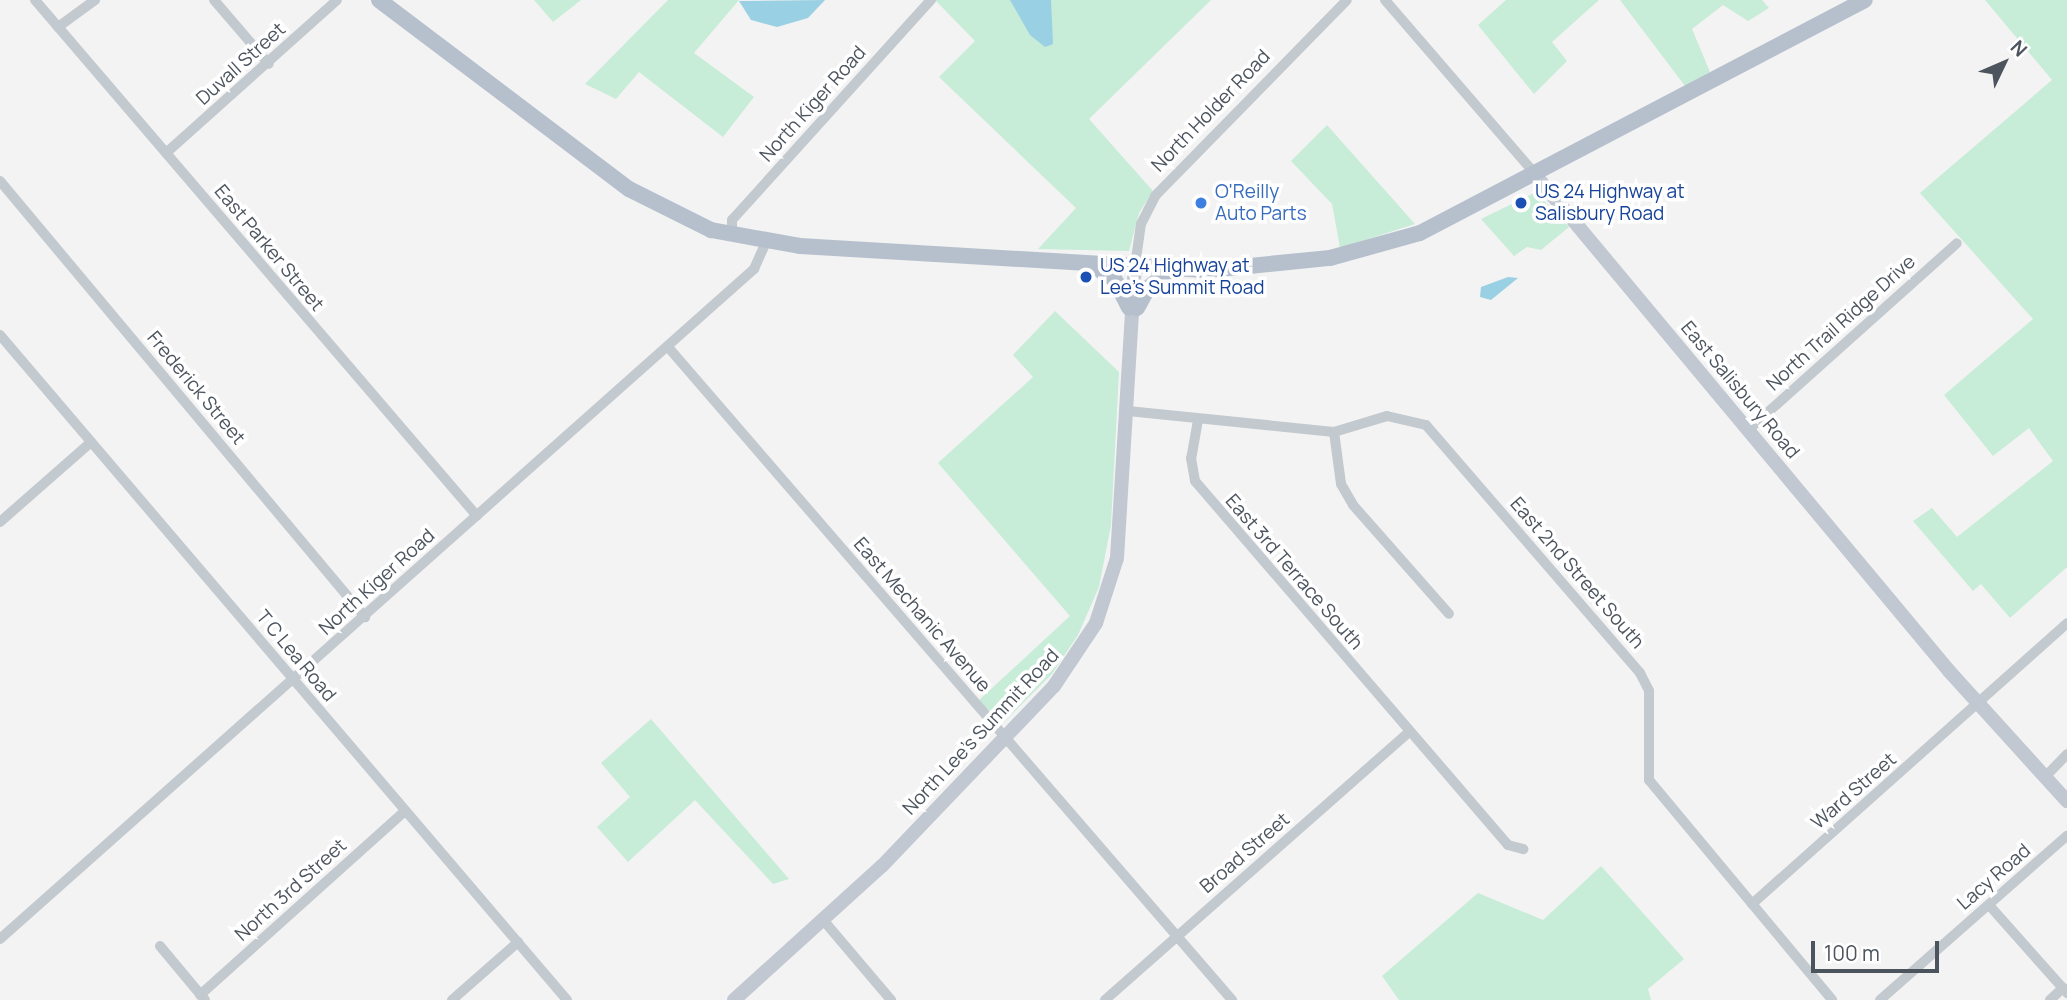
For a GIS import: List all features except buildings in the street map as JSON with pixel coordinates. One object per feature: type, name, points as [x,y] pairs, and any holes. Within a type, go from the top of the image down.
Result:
[{"type":"main road","points":[[379,0],[629,189],[682,219],[732,236],[766,243],[1089,264],[1255,269],[1362,252],[1438,226],[1537,177],[1866,0]]},
{"type":"main road","name":"East Salisbury Road","points":[[1537,177],[1979,704],[2067,801]]},
{"type":"main road","points":[[1089,264],[1115,280],[1133,308],[1148,288],[1174,268]]},
{"type":"main road","name":"North Lee's Summit Road","points":[[734,1000],[824,920],[1004,738],[1076,658],[1110,586],[1128,411],[1135,266]]},
{"type":"street","name":"East Parker Street","points":[[35,0],[477,516]]},
{"type":"street","points":[[58,27],[94,0]]},
{"type":"street","points":[[214,0],[269,64]]},
{"type":"street","name":"Duvall Street","points":[[166,153],[269,64],[337,0]]},
{"type":"street","name":"North Kiger Road","points":[[732,236],[732,220],[931,0]]},
{"type":"street","name":"North Holder Road","points":[[1135,266],[1141,224],[1155,195],[1347,0]]},
{"type":"street","name":"East Salisbury Road","points":[[1385,0],[1537,177]]},
{"type":"street","name":"Frederick Street","points":[[0,181],[365,617]]},
{"type":"street","name":"North Kiger Road","points":[[0,939],[754,270],[766,243]]},
{"type":"street","name":"North Trail Ridge Drive","points":[[1748,430],[1957,243]]},
{"type":"street","name":"T C Lea Road","points":[[0,335],[567,1000]]},
{"type":"street","name":"East Mechanic Avenue","points":[[668,347],[1232,1000]]},
{"type":"street","name":"East 2nd Street South","points":[[1128,411],[1334,432],[1387,416],[1426,425],[1640,673],[1649,691],[1649,780],[1832,1000]]},
{"type":"street","name":"East 3rd Terrace South","points":[[1198,420],[1191,458],[1195,481],[1508,845],[1523,849]]},
{"type":"street","points":[[1334,432],[1341,484],[1353,505],[1449,614]]},
{"type":"street","points":[[0,522],[91,442]]},
{"type":"street","name":"Ward Street","points":[[1752,904],[2067,623]]},
{"type":"street","name":"Broad Street","points":[[1105,1000],[1409,732]]},
{"type":"street","points":[[2045,777],[2067,754]]},
{"type":"street","name":"North 3rd Street","points":[[203,997],[405,811]]},
{"type":"street","name":"Lacy Road","points":[[1881,1000],[2067,836]]},
{"type":"street","points":[[1989,905],[2065,991],[2050,1000]]},
{"type":"street","points":[[824,920],[891,1000]]},
{"type":"street","points":[[452,1000],[518,942]]},
{"type":"street","points":[[160,946],[203,997]]},
{"type":"green space","points":[[534,0],[581,0],[553,22]]},
{"type":"green space","points":[[668,0],[739,0],[694,53],[754,97],[723,137],[639,72],[616,99],[585,84]]},
{"type":"green space","points":[[935,0],[1211,0],[1089,119],[1153,191],[1139,213],[1129,251],[1038,249],[1076,208],[939,77],[975,41]]},
{"type":"green space","points":[[1506,0],[1599,0],[1552,42],[1567,61],[1534,94],[1478,25]]},
{"type":"green space","points":[[1620,0],[1762,0],[1769,8],[1748,21],[1723,5],[1692,29],[1710,72],[1685,86]]},
{"type":"green space","points":[[1985,0],[2067,0],[2067,567],[2010,618],[1981,584],[1973,591],[1913,521],[1932,508],[1957,537],[2053,461],[2029,428],[1993,456],[1944,395],[2033,319],[1920,193],[2052,80]]},
{"type":"green space","points":[[1327,125],[1415,224],[1340,248],[1332,204],[1291,161]]},
{"type":"green space","points":[[1536,192],[1569,227],[1541,250],[1527,247],[1514,256],[1481,219]]},
{"type":"green space","points":[[1055,311],[1119,372],[1111,525],[1099,587],[1078,635],[1052,674],[1003,723],[978,701],[1070,616],[938,463],[1033,377],[1013,355]]},
{"type":"green space","points":[[651,719],[789,879],[773,884],[695,800],[628,862],[597,827],[630,797],[601,763]]},
{"type":"green space","points":[[1601,866],[1684,959],[1648,989],[1651,1000],[1399,1000],[1382,976],[1478,893],[1543,920]]},
{"type":"water","points":[[825,0],[808,18],[777,27],[751,20],[739,1]]},
{"type":"water","points":[[1010,0],[1051,0],[1053,44],[1045,47],[1030,35]]},
{"type":"water","points":[[1508,277],[1518,278],[1491,300],[1480,297],[1481,287]]},
{"type":"place","name":"O'Reilly Auto Parts","points":[[1201,203]]},
{"type":"place","name":"US 24 Highway at Salisbury Road","points":[[1521,203]]},
{"type":"place","name":"US 24 Highway at Lee's Summit Road","points":[[1086,277]]}]
